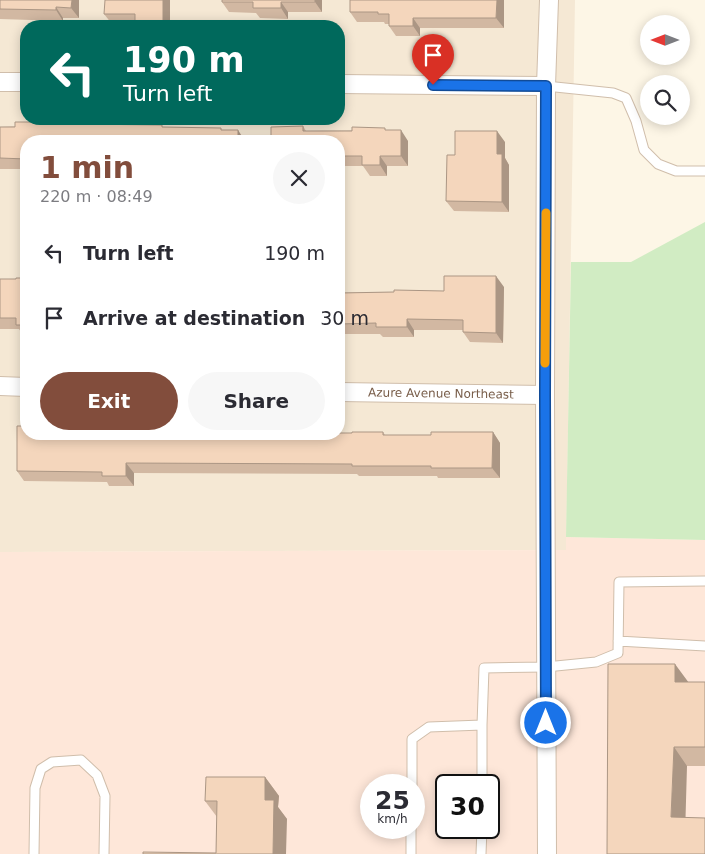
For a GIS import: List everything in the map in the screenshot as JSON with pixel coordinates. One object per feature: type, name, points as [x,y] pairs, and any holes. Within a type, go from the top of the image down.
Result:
[{"type":"street","points":[[547,854],[545,396],[546,86],[549,0]]},
{"type":"street","points":[[0,82],[20,82]]},
{"type":"street","points":[[345,84],[546,86]]},
{"type":"street","points":[[0,386],[20,387]]},
{"type":"street","name":"Azure Avenue Northeast","points":[[345,392],[545,396]]},
{"type":"lane","points":[[546,86],[613,92],[626,98],[636,121],[644,150],[658,164],[676,171],[705,171]]},
{"type":"lane","points":[[482,774],[484,668],[546,667],[596,662],[618,653],[619,582],[705,581]]},
{"type":"lane","points":[[618,641],[705,646]]},
{"type":"lane","points":[[412,774],[412,739],[429,727],[482,725]]},
{"type":"lane","points":[[34,854],[35,788],[42,769],[52,762],[81,760],[96,775],[105,796],[104,854]]},
{"type":"lane","points":[[411,839],[411,854]]},
{"type":"lane","points":[[482,839],[482,854]]},
{"type":"shaded area","points":[[0,0],[575,0],[566,550],[0,552]]},
{"type":"shaded area","points":[[566,537],[705,540],[705,854],[0,854],[0,552],[566,550]]},
{"type":"green space","points":[[705,222],[705,540],[566,537],[571,262],[631,262]]},
{"type":"building","points":[[0,0],[72,0],[71,8],[56,7],[56,10],[0,9]]},
{"type":"building","points":[[105,0],[163,0],[163,20],[135,20],[135,14],[104,14]]},
{"type":"building","points":[[222,0],[315,0],[315,2],[281,2],[281,8],[253,8],[253,2],[222,2]]},
{"type":"building","points":[[350,0],[497,0],[496,18],[413,18],[413,26],[389,26],[389,14],[350,12]]},
{"type":"building","points":[[15,122],[20,122],[20,125],[162,125],[162,127],[238,130],[238,135],[20,135],[20,159],[0,158],[0,127],[15,127]]},
{"type":"building","points":[[303,126],[303,131],[352,131],[352,127],[401,130],[401,156],[380,156],[380,165],[362,165],[362,156],[345,156],[345,135],[271,135],[271,127]]},
{"type":"building","points":[[455,131],[497,131],[497,154],[502,154],[502,202],[446,201],[447,155],[455,155]]},
{"type":"building","points":[[444,276],[496,276],[496,333],[463,332],[463,320],[407,319],[407,327],[376,327],[376,323],[345,324],[345,293],[394,292],[394,290],[444,291]]},
{"type":"building","points":[[20,278],[20,325],[16,325],[16,318],[0,318],[0,279]]},
{"type":"building","points":[[17,426],[20,426],[20,440],[345,440],[345,433],[352,432],[383,432],[383,435],[431,435],[431,432],[493,432],[492,468],[352,466],[352,464],[126,463],[126,476],[102,476],[102,472],[17,471]]},
{"type":"building","points":[[608,664],[675,664],[675,682],[705,682],[705,747],[674,747],[671,817],[705,818],[705,854],[607,854]]},
{"type":"building","points":[[206,777],[265,777],[265,800],[274,800],[273,854],[143,854],[143,852],[216,853],[217,801],[205,801]]},
{"type":"slow traffic","points":[[545,363],[546,213]]},
{"type":"route","points":[[433,85],[546,86],[546,723]]}]
